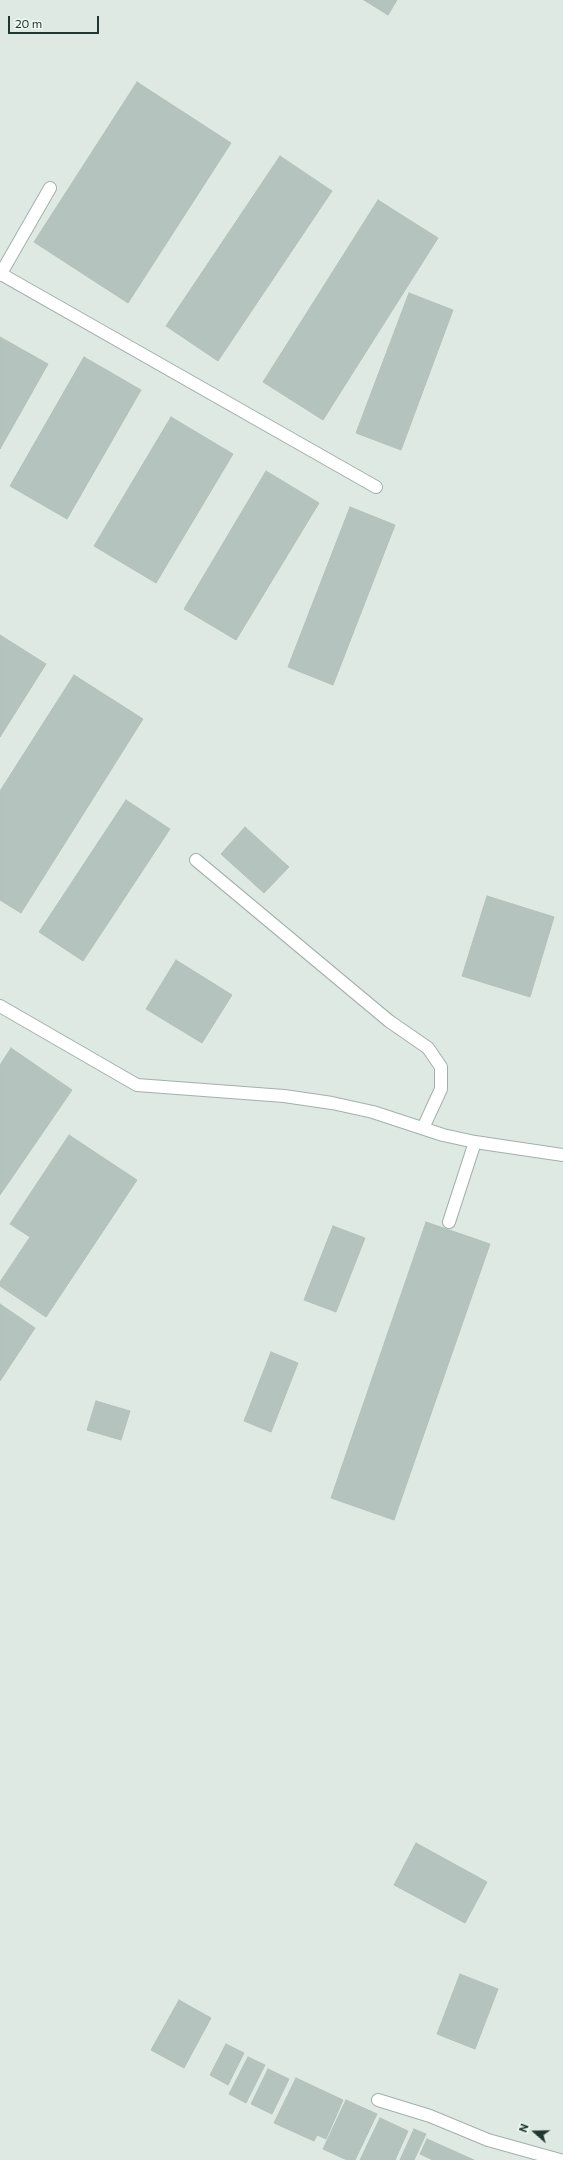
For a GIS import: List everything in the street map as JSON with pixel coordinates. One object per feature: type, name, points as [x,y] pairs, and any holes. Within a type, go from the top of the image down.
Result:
[{"type":"lane","points":[[50,188],[0,274],[376,488]]},
{"type":"lane","points":[[196,860],[390,1021],[428,1048],[440,1067],[441,1089],[423,1128]]},
{"type":"lane","points":[[0,1006],[137,1085],[284,1096],[332,1103],[373,1112],[474,1142],[563,1155]]},
{"type":"lane","points":[[449,1222],[474,1142]]},
{"type":"lane","points":[[378,2100],[430,2116],[488,2140],[560,2160]]},
{"type":"building","points":[[364,0],[397,0],[388,15]]},
{"type":"building","points":[[137,82],[231,143],[128,303],[34,242]]},
{"type":"building","points":[[280,156],[332,191],[218,361],[166,326]]},
{"type":"building","points":[[378,200],[438,238],[323,420],[263,382]]},
{"type":"building","points":[[409,293],[453,310],[401,450],[356,433]]},
{"type":"building","points":[[0,337],[48,364],[0,449]]},
{"type":"building","points":[[84,357],[141,390],[67,519],[10,486]]},
{"type":"building","points":[[171,417],[233,454],[156,583],[94,546]]},
{"type":"building","points":[[266,471],[319,503],[236,640],[184,609]]},
{"type":"building","points":[[350,507],[395,525],[333,685],[288,667]]},
{"type":"building","points":[[0,635],[46,664],[0,737]]},
{"type":"building","points":[[74,675],[143,719],[21,913],[0,900],[0,791]]},
{"type":"building","points":[[126,800],[170,829],[83,961],[39,932]]},
{"type":"building","points":[[245,827],[289,867],[264,893],[221,854]]},
{"type":"building","points":[[487,896],[554,917],[530,997],[462,976]]},
{"type":"building","points":[[176,960],[232,995],[202,1043],[146,1009]]},
{"type":"building","points":[[11,1048],[72,1090],[0,1195],[0,1065]]},
{"type":"building","points":[[69,1135],[137,1180],[46,1317],[0,1286],[0,1282],[30,1237],[10,1224]]},
{"type":"building","points":[[426,1222],[490,1244],[394,1520],[331,1498]]},
{"type":"building","points":[[333,1226],[365,1238],[336,1312],[304,1300]]},
{"type":"building","points":[[0,1304],[35,1328],[0,1381]]},
{"type":"building","points":[[271,1352],[298,1363],[271,1432],[244,1421]]},
{"type":"building","points":[[96,1401],[130,1411],[121,1440],[87,1430]]},
{"type":"building","points":[[416,1843],[487,1882],[465,1923],[394,1885]]},
{"type":"building","points":[[460,1974],[498,1989],[475,2049],[437,2034]]},
{"type":"building","points":[[179,2000],[211,2018],[184,2068],[151,2050]]},
{"type":"building","points":[[226,2044],[244,2053],[228,2085],[210,2075]]},
{"type":"building","points":[[248,2057],[265,2065],[246,2103],[229,2094]]},
{"type":"building","points":[[268,2069],[289,2079],[272,2114],[251,2104]]},
{"type":"building","points":[[296,2078],[343,2100],[326,2139],[317,2135],[314,2141],[274,2123]]},
{"type":"building","points":[[346,2100],[377,2114],[355,2160],[347,2160],[323,2149]]},
{"type":"building","points":[[380,2118],[408,2131],[395,2160],[360,2160]]},
{"type":"building","points":[[414,2129],[426,2134],[414,2160],[400,2160]]},
{"type":"building","points":[[427,2139],[474,2160],[433,2160],[420,2154]]}]
